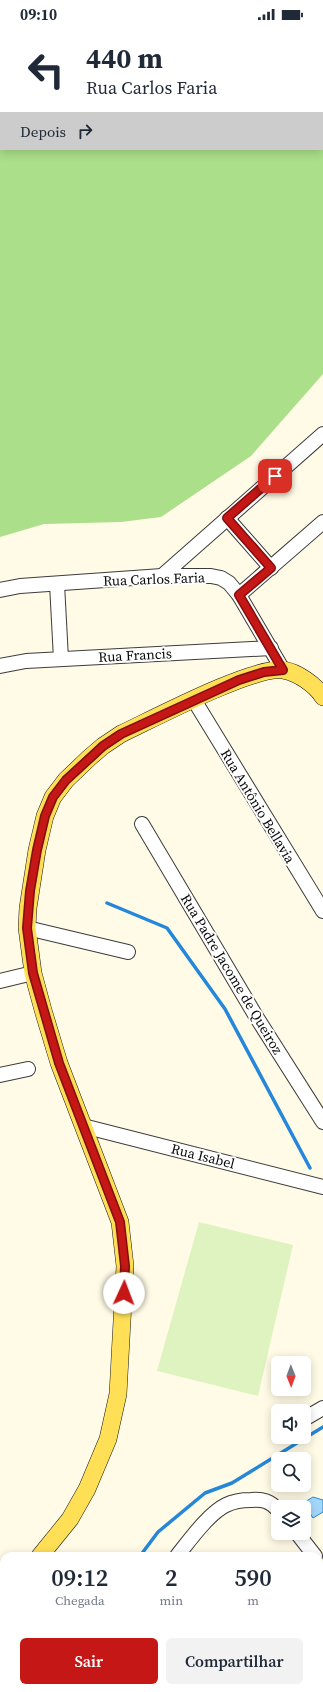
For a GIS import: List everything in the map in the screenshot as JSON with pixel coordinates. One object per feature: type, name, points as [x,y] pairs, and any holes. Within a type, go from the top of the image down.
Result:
[{"type":"main road","points":[[43,1552],[70,1519],[87,1489],[108,1439],[118,1394],[125,1266],[122,1237],[116,1210],[59,1063],[33,973],[27,928],[30,891],[45,816],[53,797],[66,780],[103,746],[121,734],[239,680],[264,672],[283,670],[296,675],[308,683],[323,697]]},
{"type":"street","points":[[162,576],[323,434]]},
{"type":"street","points":[[227,518],[271,568]]},
{"type":"street","points":[[239,595],[323,522]]},
{"type":"street","name":"Rua Carlos Faria","points":[[0,590],[162,576],[211,576],[229,583],[239,595],[283,670]]},
{"type":"street","points":[[56,584],[61,659]]},
{"type":"street","name":"Rua Francis","points":[[0,666],[26,661],[271,648]]},
{"type":"street","name":"Rua Antônio Bellavia","points":[[194,700],[323,911]]},
{"type":"street","name":"Rua Padre Jacome de Queiroz","points":[[142,824],[257,1018],[323,1122]]},
{"type":"street","points":[[27,928],[128,952]]},
{"type":"street","points":[[0,981],[33,973]]},
{"type":"street","points":[[0,1075],[28,1070]]},
{"type":"street","name":"Rua Isabel","points":[[83,1126],[323,1187]]},
{"type":"street","points":[[311,1415],[323,1408]]},
{"type":"street","points":[[180,1552],[211,1517],[226,1505],[240,1500],[259,1499],[271,1502]]},
{"type":"street","points":[[302,1540],[312,1552]]},
{"type":"green space","points":[[0,150],[323,150],[323,374],[251,456],[161,517],[121,522],[44,524],[0,537]]},
{"type":"green space","points":[[199,1222],[293,1245],[258,1396],[157,1371]]},
{"type":"water","points":[[313,1497],[323,1500],[323,1512],[313,1518],[311,1515],[311,1500],[308,1500]]},
{"type":"waterway","points":[[107,903],[167,928],[225,1009],[310,1168]]},
{"type":"waterway","points":[[143,1552],[158,1532],[205,1493],[232,1483],[323,1427]]},
{"type":"route","points":[[124,1293],[125,1266],[120,1222],[59,1063],[33,973],[27,928],[28,908],[34,866],[45,816],[53,797],[66,780],[103,746],[121,734],[239,680],[264,672],[283,670],[239,595],[271,568],[227,518],[275,476]]}]
